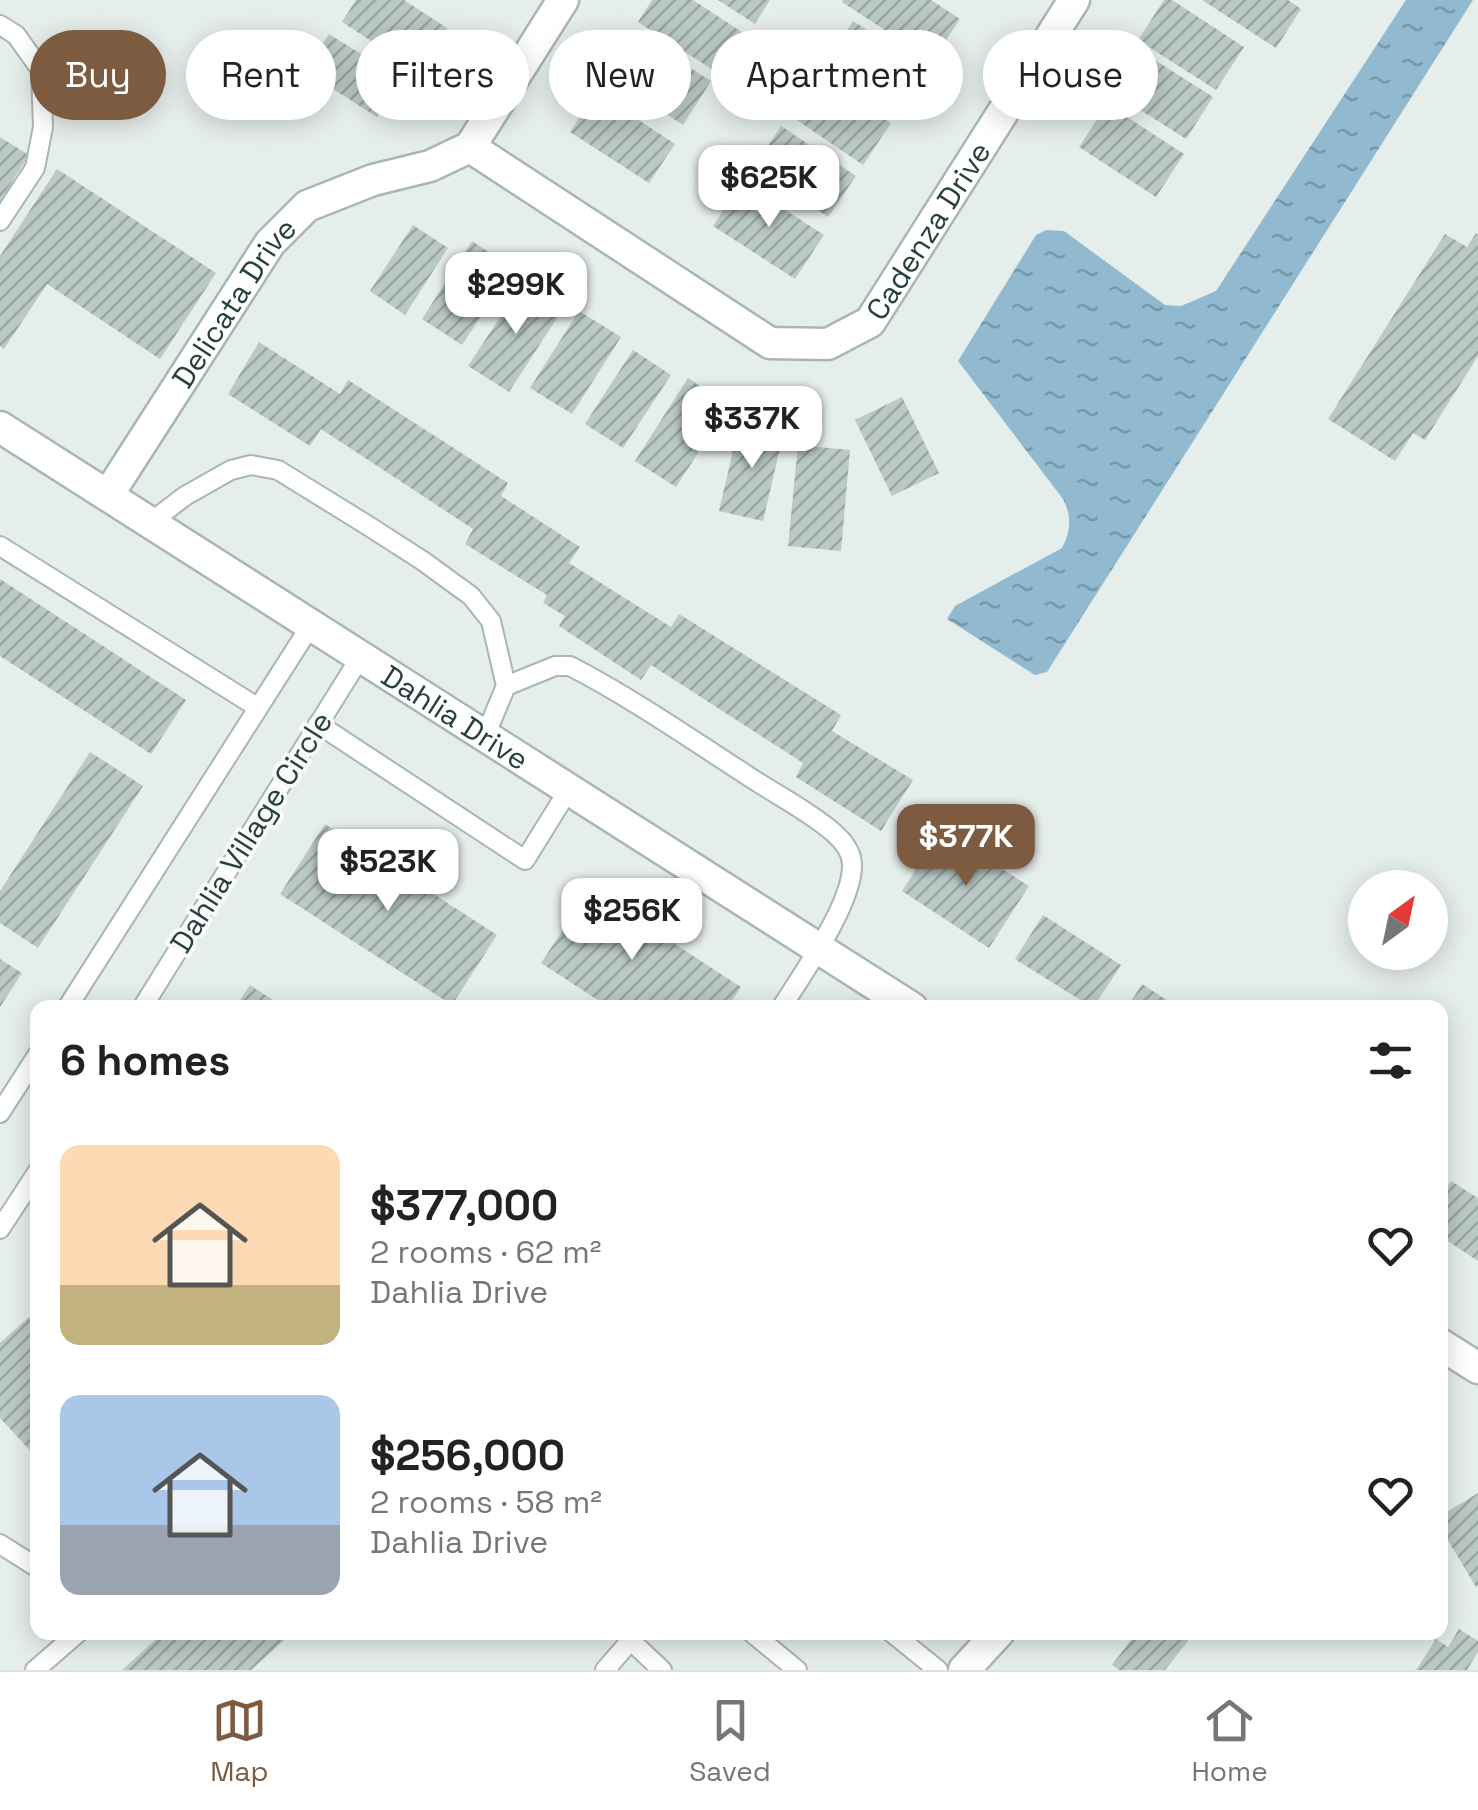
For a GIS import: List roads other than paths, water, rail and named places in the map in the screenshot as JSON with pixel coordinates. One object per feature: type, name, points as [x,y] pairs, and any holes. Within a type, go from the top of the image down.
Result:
[{"type":"street","points":[[470,147],[563,0]]},
{"type":"street","name":"Cadenza Drive","points":[[470,147],[770,343],[828,344],[870,322],[1074,0]]},
{"type":"street","name":"Delicata Drive","points":[[108,494],[270,243],[306,206],[372,180],[430,166],[470,147]]},
{"type":"street","name":"Dahlia Drive","points":[[0,427],[899,1000]]},
{"type":"street","points":[[1448,1349],[1478,1368]]},
{"type":"street","points":[[964,1670],[992,1640]]},
{"type":"lane","points":[[0,25],[16,36],[41,70],[43,127],[35,168],[0,222]]},
{"type":"lane","points":[[151,522],[185,496],[231,470],[251,466],[278,470],[423,561],[471,596],[490,622],[506,686],[485,736]]},
{"type":"lane","name":"Dahlia Village Circle","points":[[0,546],[257,707]]},
{"type":"lane","name":"Dahlia Village Circle","points":[[72,1000],[312,625]]},
{"type":"lane","name":"Dahlia Village Circle","points":[[147,1000],[361,656]]},
{"type":"lane","points":[[506,686],[555,666],[570,666],[833,832],[847,847],[853,864],[849,885],[818,948],[786,1000]]},
{"type":"lane","points":[[318,724],[525,860],[568,789]]},
{"type":"lane","points":[[0,1113],[30,1066]]},
{"type":"lane","points":[[0,1229],[30,1183]]},
{"type":"lane","points":[[0,1544],[30,1563]]},
{"type":"lane","points":[[35,1670],[70,1640]]},
{"type":"lane","points":[[605,1670],[631,1640]]},
{"type":"lane","points":[[637,1640],[662,1670]]},
{"type":"lane","points":[[761,1640],[797,1670]]},
{"type":"lane","points":[[901,1640],[938,1670]]},
{"type":"water","points":[[1406,0],[1473,0],[1047,672],[1035,675],[947,619],[955,606],[1062,548],[1069,529],[1063,499],[958,361],[1036,235],[1046,230],[1064,231],[1165,305],[1181,306],[1216,291]]}]
